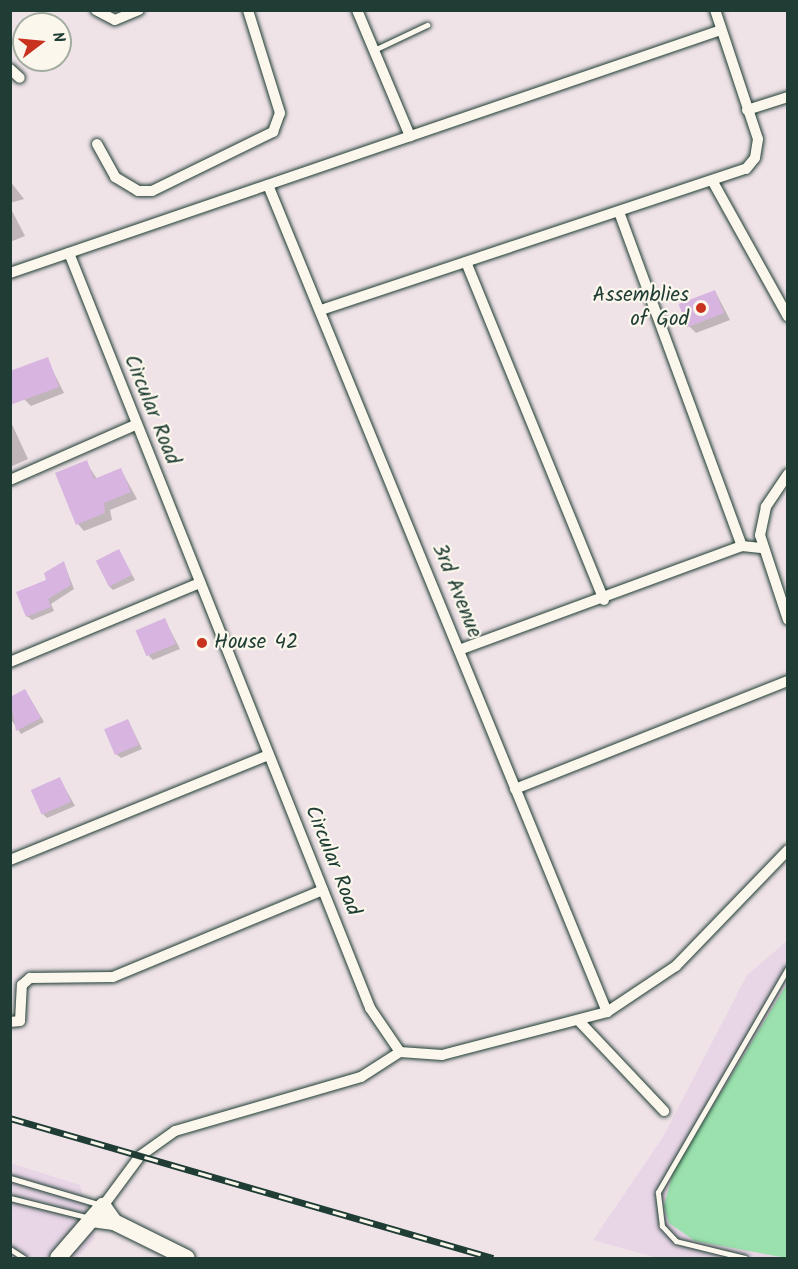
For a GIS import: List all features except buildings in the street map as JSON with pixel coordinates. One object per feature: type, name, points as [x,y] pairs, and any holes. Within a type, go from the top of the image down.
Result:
[{"type":"street","points":[[96,10],[115,20],[139,10]]},
{"type":"street","points":[[97,144],[115,177],[138,191],[152,190],[273,132],[280,113],[248,10]]},
{"type":"street","points":[[357,10],[410,136]]},
{"type":"street","points":[[321,310],[713,182],[746,168],[755,159],[758,139],[715,10]]},
{"type":"street","points":[[10,273],[721,30]]},
{"type":"street","points":[[10,69],[20,78]]},
{"type":"street","points":[[747,110],[788,96]]},
{"type":"street","points":[[713,182],[788,317]]},
{"type":"street","name":"3rd Avenue","points":[[268,185],[607,1012]]},
{"type":"street","points":[[619,212],[742,546]]},
{"type":"street","name":"Circular Road","points":[[69,253],[135,425],[370,1008],[400,1052]]},
{"type":"street","points":[[466,262],[604,600]]},
{"type":"street","points":[[10,480],[135,425]]},
{"type":"street","points":[[788,474],[766,507],[761,548],[788,620]]},
{"type":"street","points":[[459,650],[604,600],[742,546],[761,548]]},
{"type":"street","points":[[10,662],[200,583]]},
{"type":"street","points":[[515,789],[788,681]]},
{"type":"street","points":[[10,861],[269,755]]},
{"type":"street","points":[[58,1258],[103,1206],[140,1156],[175,1131],[361,1077],[400,1052],[442,1056],[607,1012],[676,966],[788,849]]},
{"type":"street","points":[[10,1022],[20,1021],[22,985],[30,978],[113,977],[323,890]]},
{"type":"street","points":[[579,1021],[664,1111]]},
{"type":"street","points":[[103,1206],[114,1221]]},
{"type":"street","points":[[92,1219],[114,1221],[186,1258]]},
{"type":"lane","points":[[374,50],[427,26]]},
{"type":"lane","points":[[745,1258],[676,1241],[662,1226],[658,1192],[788,968]]},
{"type":"lane","points":[[10,1178],[103,1206]]},
{"type":"lane","points":[[10,1198],[92,1219]]},
{"type":"lane","points":[[10,1249],[24,1258]]},
{"type":"shaded area","points":[[787,941],[787,1258],[657,1258],[593,1240],[663,1137],[747,975]]},
{"type":"shaded area","points":[[10,1163],[80,1185],[95,1238],[77,1258],[11,1258]]},
{"type":"green space","points":[[787,984],[787,1258],[695,1241],[669,1223],[664,1206],[673,1172]]},
{"type":"railway","points":[[10,1118],[493,1258]]},
{"type":"place","name":"Assemblies of God","points":[[701,308]]},
{"type":"place","name":"House 42","points":[[202,643]]}]
